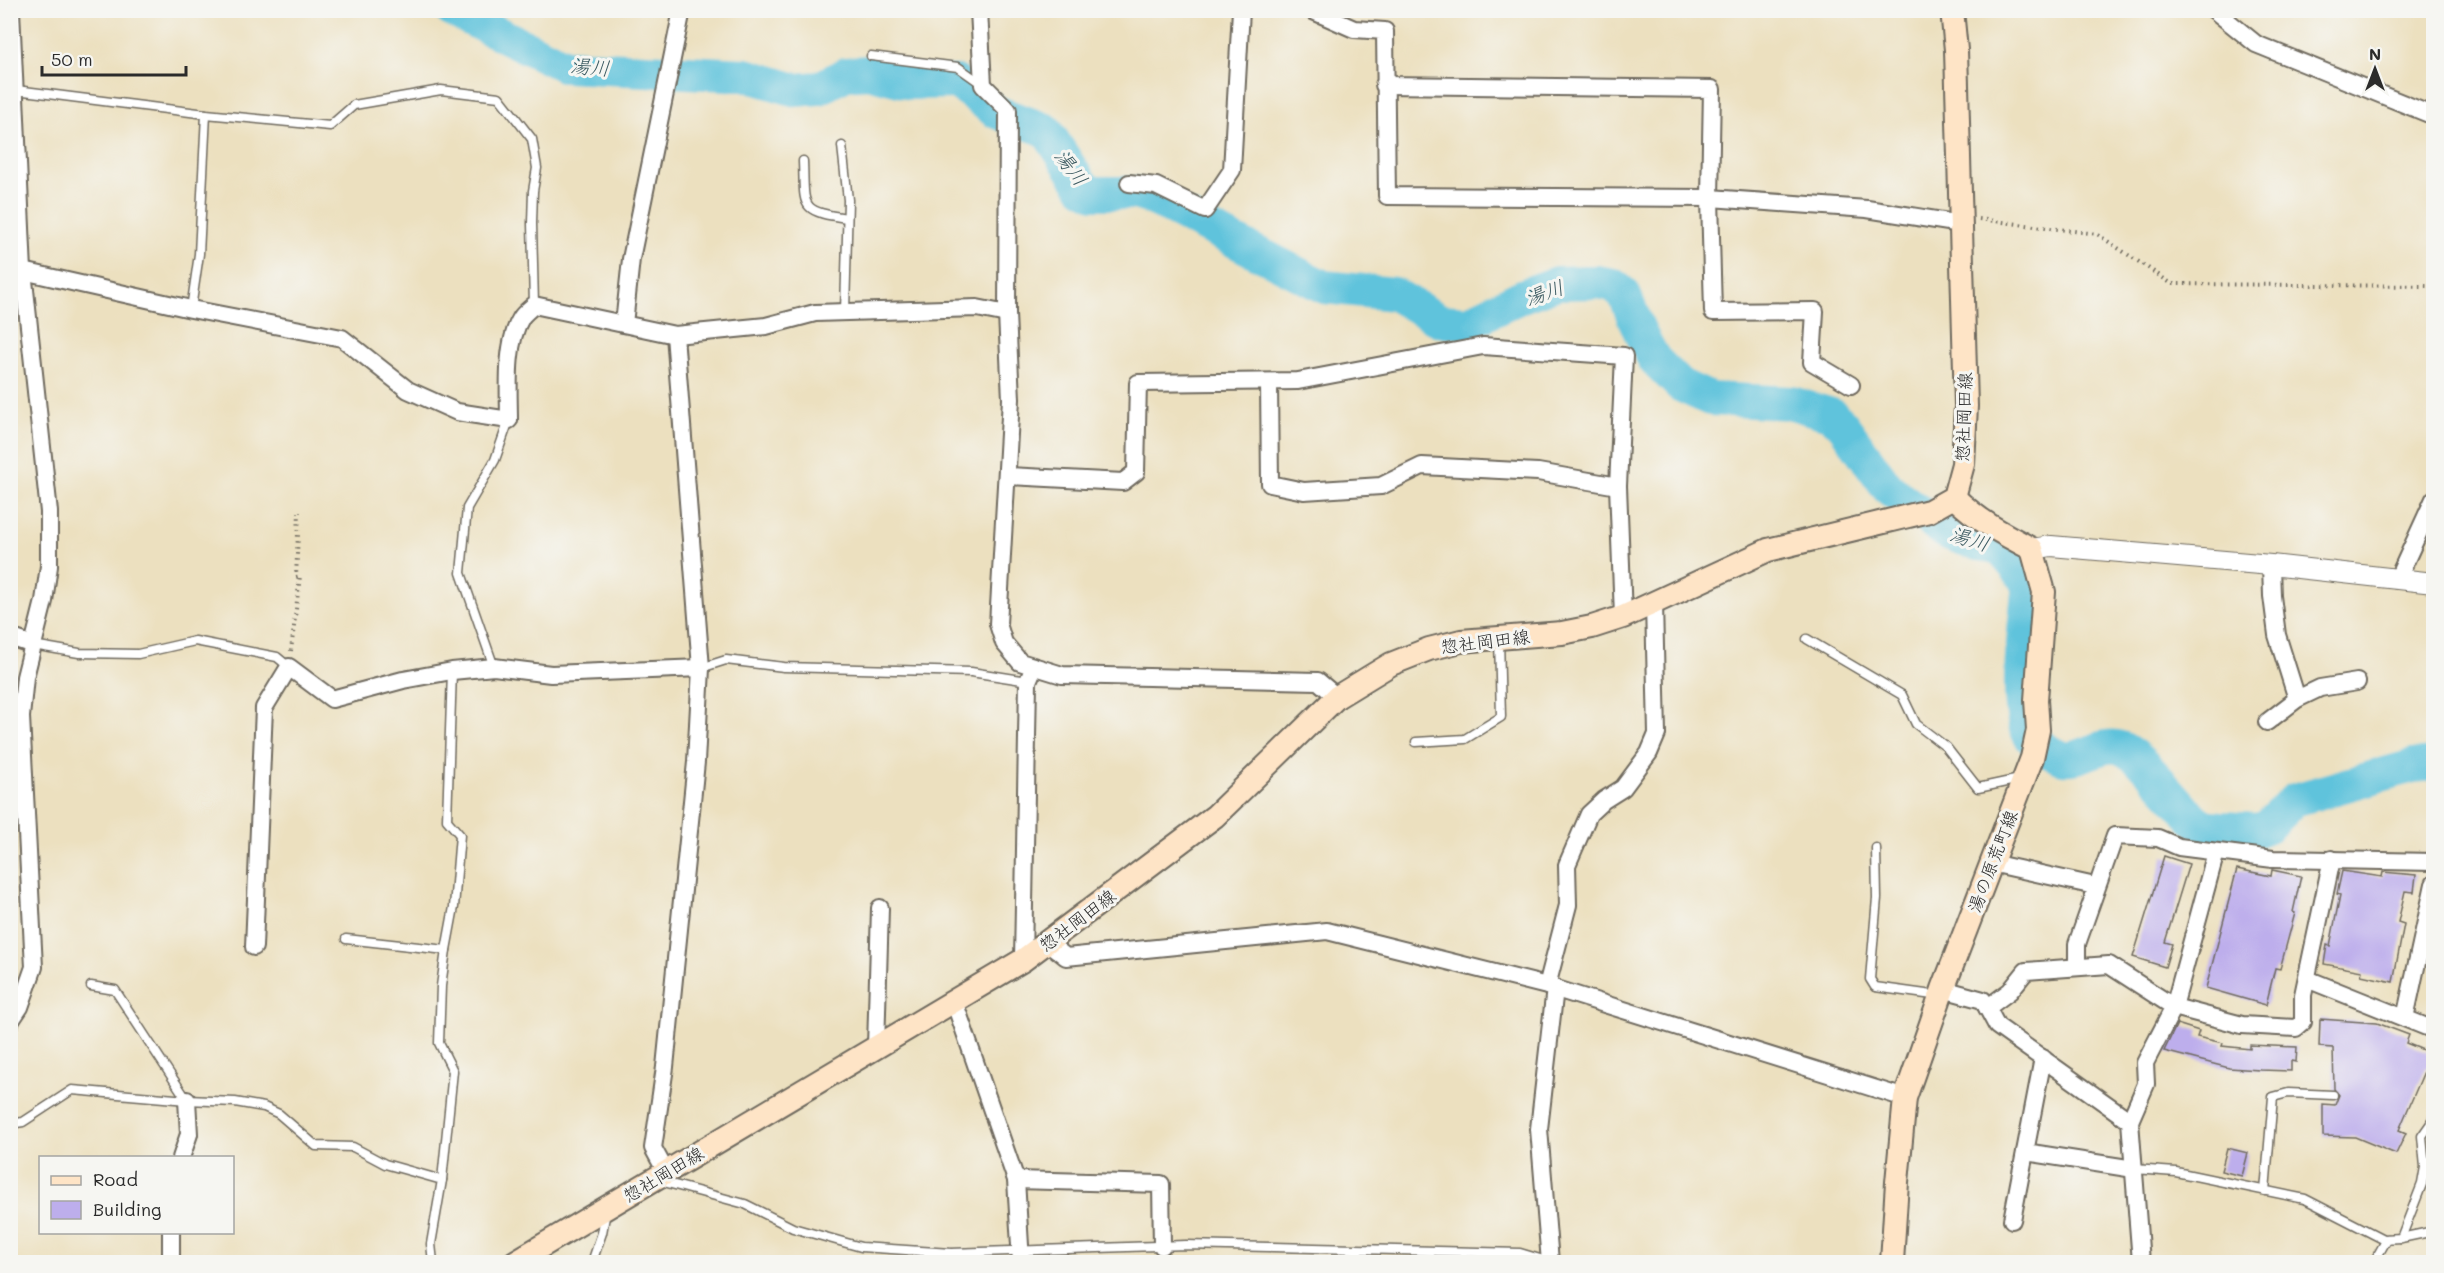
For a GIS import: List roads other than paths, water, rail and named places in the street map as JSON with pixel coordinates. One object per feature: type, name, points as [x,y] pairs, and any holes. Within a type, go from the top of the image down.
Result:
[{"type":"main road","name":"惣社岡田線","points":[[514,1263],[1023,960],[1215,816],[1337,697],[1391,664],[1429,649],[1461,641],[1562,633],[1592,627],[1623,617],[1768,550],[1929,511],[1954,497],[1963,464],[1966,406],[1956,50],[1952,10]]},
{"type":"main road","points":[[1954,497],[1970,513],[1995,530],[2032,549]]},
{"type":"main road","name":"湯の原荒町線","points":[[1892,1263],[1905,1098],[1942,993],[2032,758],[2038,730],[2036,700],[2044,592],[2032,549]]},
{"type":"street","points":[[11,10],[23,271],[49,512],[49,566],[44,602],[25,677],[21,717],[34,967],[20,1007],[11,1021]]},
{"type":"street","points":[[624,324],[631,259],[682,10]]},
{"type":"street","points":[[979,10],[983,85],[1008,110],[1007,314],[1011,399],[998,624],[1004,643],[1031,674],[1023,960]]},
{"type":"street","points":[[1129,183],[1156,186],[1205,210],[1232,170],[1241,10]]},
{"type":"street","points":[[1311,10],[1354,29],[1385,31],[1387,196],[1710,198],[1867,209],[1961,220]]},
{"type":"street","points":[[2214,10],[2256,44],[2433,116]]},
{"type":"street","points":[[1384,85],[1712,89],[1710,198],[1713,312],[1815,311],[1812,362],[1851,385]]},
{"type":"street","points":[[23,271],[191,309],[342,338],[408,390],[457,412],[508,420],[510,361],[514,336],[521,318],[534,305],[675,335],[766,326],[815,313],[977,308],[1007,314]]},
{"type":"street","points":[[660,1176],[654,1148],[665,1067],[694,786],[701,668],[675,335]]},
{"type":"street","points":[[1006,476],[1123,482],[1136,472],[1138,383],[1298,381],[1484,346],[1624,356],[1618,486],[1623,617]]},
{"type":"street","points":[[1269,382],[1270,484],[1304,491],[1381,486],[1422,466],[1538,472],[1618,486]]},
{"type":"street","points":[[2397,580],[2433,499]]},
{"type":"street","points":[[2032,549],[2051,546],[2271,564],[2433,583]]},
{"type":"street","points":[[2271,564],[2277,635],[2297,699]]},
{"type":"street","points":[[1550,1262],[1539,1129],[1551,987],[1568,905],[1567,866],[1589,814],[1604,800],[1623,788],[1649,753],[1657,734],[1654,603]]},
{"type":"street","points":[[10,637],[33,645]]},
{"type":"street","points":[[254,947],[264,708],[289,667],[332,699],[452,670],[494,667],[552,674],[701,668]]},
{"type":"street","points":[[1031,674],[1318,681],[1337,697]]},
{"type":"street","points":[[2267,722],[2297,699],[2320,688],[2357,682]]},
{"type":"street","points":[[2078,966],[2077,945],[2095,886],[2115,836],[2158,838],[2179,847],[2273,859],[2433,862]]},
{"type":"street","points":[[2141,1263],[2130,1121],[2146,1084],[2145,1063],[2174,1007],[2216,852]]},
{"type":"street","points":[[1987,1008],[2010,991],[2026,971],[2109,965],[2174,1007],[2242,1025],[2296,1028],[2303,1022],[2303,995],[2332,859]]},
{"type":"street","points":[[1991,863],[2095,886]]},
{"type":"street","points":[[2404,1018],[2433,884]]},
{"type":"street","points":[[876,1047],[880,908]]},
{"type":"street","points":[[1047,942],[1066,957],[1327,931],[1551,987],[1905,1098]]},
{"type":"street","points":[[2307,979],[2433,1030]]},
{"type":"street","points":[[1942,993],[1983,1000],[1997,1026],[2130,1121]]},
{"type":"street","points":[[954,1001],[1016,1180],[1022,1258]]},
{"type":"street","points":[[2012,1220],[2043,1058]]},
{"type":"street","points":[[182,1156],[189,1134],[187,1100]]},
{"type":"street","points":[[2025,1152],[2134,1169]]},
{"type":"street","points":[[1016,1180],[1161,1184],[1162,1246]]},
{"type":"street","points":[[171,1234],[171,1263]]},
{"type":"lane","points":[[871,56],[958,67],[983,85]]},
{"type":"lane","points":[[15,90],[206,114],[330,126],[354,105],[441,90],[499,97],[532,139],[537,168],[533,191],[532,223],[534,305]]},
{"type":"lane","points":[[191,309],[199,254],[206,114]]},
{"type":"lane","points":[[842,146],[848,200],[845,312]]},
{"type":"lane","points":[[803,161],[804,198],[808,207],[817,214],[847,218]]},
{"type":"lane","points":[[494,667],[461,573],[467,508],[495,460],[508,420]]},
{"type":"lane","points":[[1416,742],[1465,739],[1501,717],[1499,638]]},
{"type":"lane","points":[[1807,639],[1902,695],[1916,724],[1946,747],[1978,788],[2024,778]]},
{"type":"lane","points":[[33,645],[79,653],[138,654],[195,641],[277,657],[289,667]]},
{"type":"lane","points":[[701,668],[726,660],[784,667],[1031,674]]},
{"type":"lane","points":[[433,1263],[431,1244],[442,1180],[453,1071],[439,1043],[441,986],[454,907],[460,835],[447,820],[452,670]]},
{"type":"lane","points":[[1876,848],[1877,898],[1870,980],[1875,987],[1942,993]]},
{"type":"lane","points":[[346,939],[446,950]]},
{"type":"lane","points":[[91,986],[115,990],[187,1100]]},
{"type":"lane","points":[[10,1124],[23,1122],[72,1090],[235,1102],[264,1107],[279,1114],[316,1146],[353,1146],[385,1164],[442,1180]]},
{"type":"lane","points":[[2265,1191],[2273,1097],[2288,1093],[2333,1095]]},
{"type":"lane","points":[[2401,1238],[2422,1184],[2425,1167],[2422,1136],[2433,1119]]},
{"type":"lane","points":[[2134,1169],[2176,1172],[2305,1199],[2383,1239],[2433,1232]]},
{"type":"lane","points":[[660,1176],[745,1204],[793,1228],[861,1247],[1022,1258],[1162,1246],[1520,1252],[1550,1262]]},
{"type":"lane","points":[[592,1263],[603,1233],[606,1209]]},
{"type":"lane","points":[[2374,1263],[2386,1239]]},
{"type":"waterway","name":"湯川","points":[[451,10],[565,66],[746,75],[796,90],[819,88],[846,74],[868,72],[911,83],[956,82],[996,112],[1046,130],[1083,187],[1094,193],[1135,193],[1151,198],[1324,287],[1394,294],[1441,321],[1468,323],[1522,296],[1557,283],[1597,282],[1613,285],[1624,294],[1654,359],[1680,385],[1710,399],[1792,403],[1832,415],[1842,424],[1888,488],[1947,533],[1978,544],[1999,547],[2029,583],[2023,639],[2022,706],[2030,736],[2050,752],[2060,757],[2071,758],[2106,747],[2121,748],[2139,760],[2196,821],[2206,826],[2258,830],[2268,826],[2294,800],[2413,766],[2434,764]]}]
